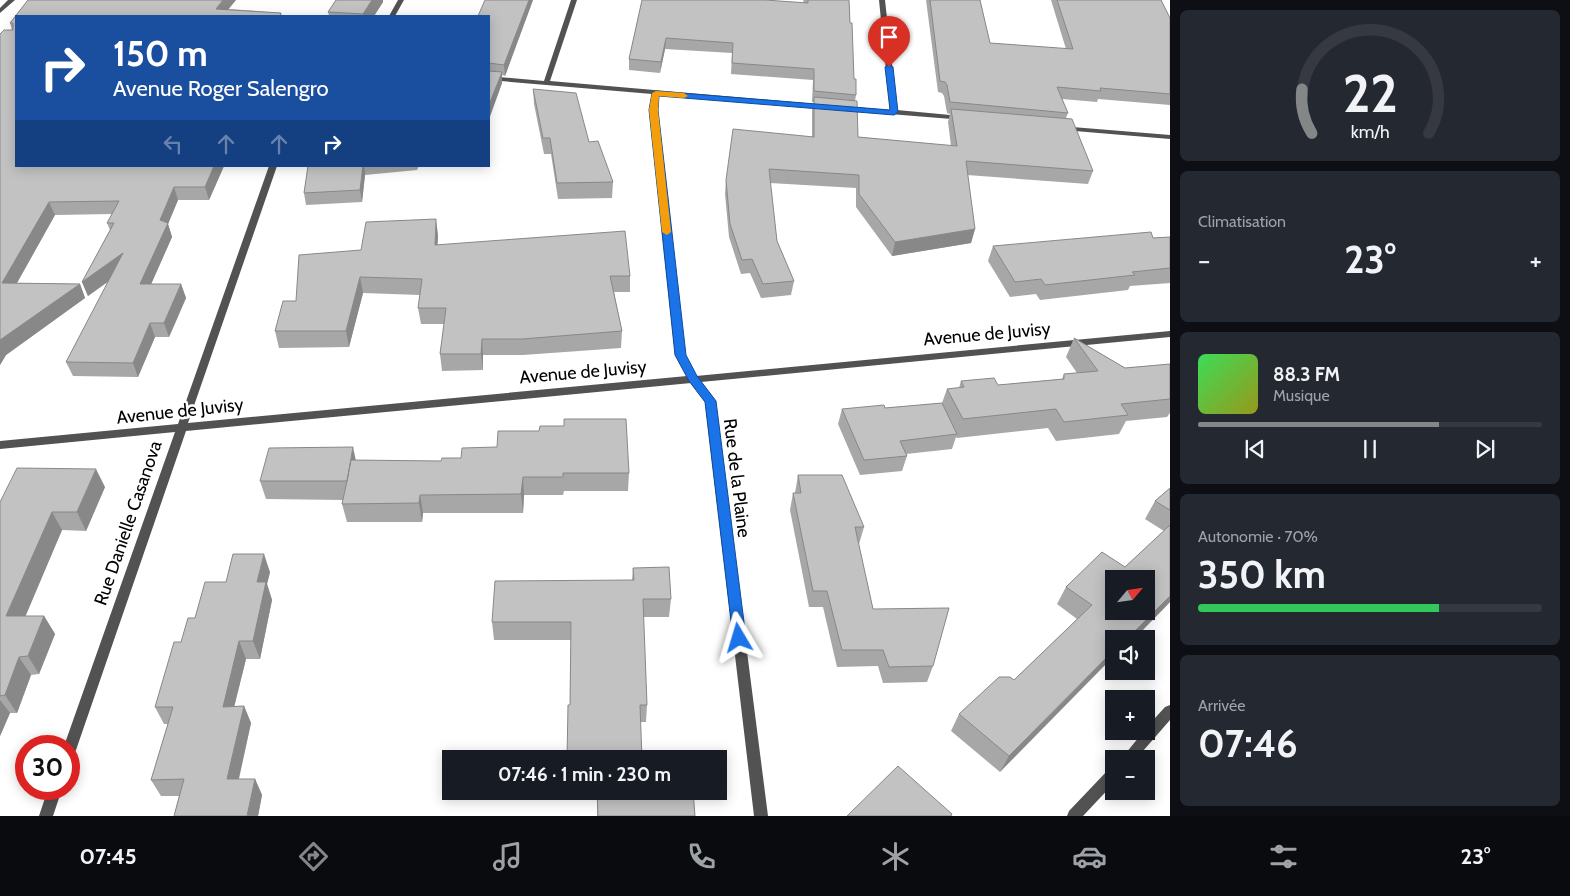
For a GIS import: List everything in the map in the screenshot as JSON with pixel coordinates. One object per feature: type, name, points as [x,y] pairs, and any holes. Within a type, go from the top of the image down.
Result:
[{"type":"street","points":[[0,11],[12,0]]},
{"type":"street","points":[[393,15],[401,0]]},
{"type":"street","points":[[546,84],[574,0]]},
{"type":"street","points":[[882,0],[894,112]]},
{"type":"street","points":[[490,78],[973,120]]},
{"type":"street","name":"Rue de la Plaine","points":[[656,93],[653,110],[680,355],[693,378],[710,401],[761,816]]},
{"type":"street","points":[[1052,127],[1170,137]]},
{"type":"street","name":"Rue Danielle Casanova","points":[[74,735],[273,167]]},
{"type":"street","name":"Avenue de Juvisy","points":[[0,445],[1170,334]]},
{"type":"street","points":[[1135,750],[1170,711]]},
{"type":"street","points":[[1074,816],[1105,783]]},
{"type":"street","points":[[46,816],[51,800]]},
{"type":"building","points":[[28,0],[223,0],[216,9],[281,13],[280,15],[16,15]]},
{"type":"building","points":[[336,0],[372,0],[363,14],[328,12]]},
{"type":"building","points":[[485,0],[529,0],[504,65],[490,63],[490,15],[478,15]]},
{"type":"building","points":[[642,0],[765,0],[808,3],[808,0],[849,0],[856,95],[814,91],[814,69],[732,63],[733,43],[666,38],[661,62],[629,59]]},
{"type":"building","points":[[930,0],[980,0],[990,43],[1073,49],[1057,0],[1161,0],[1170,18],[1170,94],[1100,88],[1101,91],[1057,87],[1068,113],[950,102],[947,85],[945,82],[940,81]]},
{"type":"building","points":[[15,17],[15,167],[214,167],[205,187],[174,187],[160,220],[168,223],[140,284],[181,284],[164,323],[150,323],[133,363],[66,362],[123,253],[82,282],[114,223],[107,223],[119,201],[49,202],[2,283],[80,284],[0,340],[0,34],[4,30],[13,30],[13,23],[10,23]]},
{"type":"building","points":[[490,71],[502,72],[490,102]]},
{"type":"building","points":[[533,89],[576,93],[589,142],[598,141],[613,182],[557,183],[550,138],[543,138]]},
{"type":"building","points":[[814,97],[857,101],[858,137],[957,146],[951,109],[1072,119],[1093,171],[966,161],[975,229],[895,242],[859,194],[859,175],[769,169],[777,241],[794,281],[763,284],[752,259],[742,260],[730,224],[726,180],[733,129],[814,137]]},
{"type":"building","points":[[308,167],[363,167],[360,190],[304,193]]},
{"type":"building","points":[[436,219],[435,245],[625,231],[630,276],[610,276],[622,331],[522,339],[482,339],[481,354],[440,354],[446,308],[418,308],[422,279],[360,277],[346,331],[275,331],[283,301],[296,301],[299,255],[361,250],[366,222]]},
{"type":"building","points":[[1151,232],[1153,238],[1170,237],[1170,268],[1132,272],[1135,275],[1045,285],[1041,279],[1015,282],[993,246]]},
{"type":"building","points":[[1074,338],[1125,368],[1170,364],[1170,399],[1121,404],[1128,415],[1064,422],[1056,409],[963,419],[947,389],[964,387],[961,381],[994,378],[998,385],[1064,379],[1064,374],[1098,371]]},
{"type":"building","points":[[942,403],[957,434],[900,441],[907,456],[864,460],[842,409],[884,405],[885,408]]},
{"type":"building","points":[[564,419],[626,419],[629,473],[563,473],[563,477],[523,477],[521,494],[420,495],[419,503],[342,504],[351,460],[441,461],[442,458],[461,458],[462,448],[497,447],[498,431],[539,431],[540,426],[564,426]]},
{"type":"building","points":[[353,447],[347,481],[260,481],[269,448]]},
{"type":"building","points":[[17,468],[96,469],[77,512],[52,512],[6,616],[44,616],[28,656],[19,657],[5,695],[0,696],[0,502]]},
{"type":"building","points":[[798,475],[842,475],[864,527],[855,527],[873,609],[949,608],[933,666],[889,667],[883,650],[842,650],[827,591],[813,591],[793,493],[801,493]]},
{"type":"building","points":[[1170,488],[1170,510],[1155,501]]},
{"type":"building","points":[[1170,525],[1170,596],[1155,611],[1155,570],[1105,570],[1105,620],[1146,620],[1136,630],[1105,630],[1105,659],[1009,756],[959,714],[999,677],[1010,677],[1014,680],[1092,605],[1066,587],[1102,552],[1125,567]]},
{"type":"building","points":[[233,554],[264,554],[257,582],[266,582],[253,641],[239,641],[223,707],[244,706],[227,779],[255,779],[247,816],[174,816],[184,779],[151,780],[173,707],[155,707],[174,642],[181,642],[188,618],[195,618],[205,582],[226,582]]},
{"type":"building","points":[[669,567],[671,599],[643,599],[647,705],[640,705],[642,750],[567,750],[571,622],[492,622],[495,581],[634,580],[633,568]]},
{"type":"building","points":[[898,766],[952,814],[951,816],[847,816]]},
{"type":"building","points":[[597,800],[694,800],[695,816],[598,816]]},
{"type":"slow traffic","points":[[667,232],[653,110],[656,93],[684,96]]},
{"type":"route","points":[[739,638],[710,401],[693,378],[680,355],[653,110],[656,93],[894,112],[889,67]]}]
